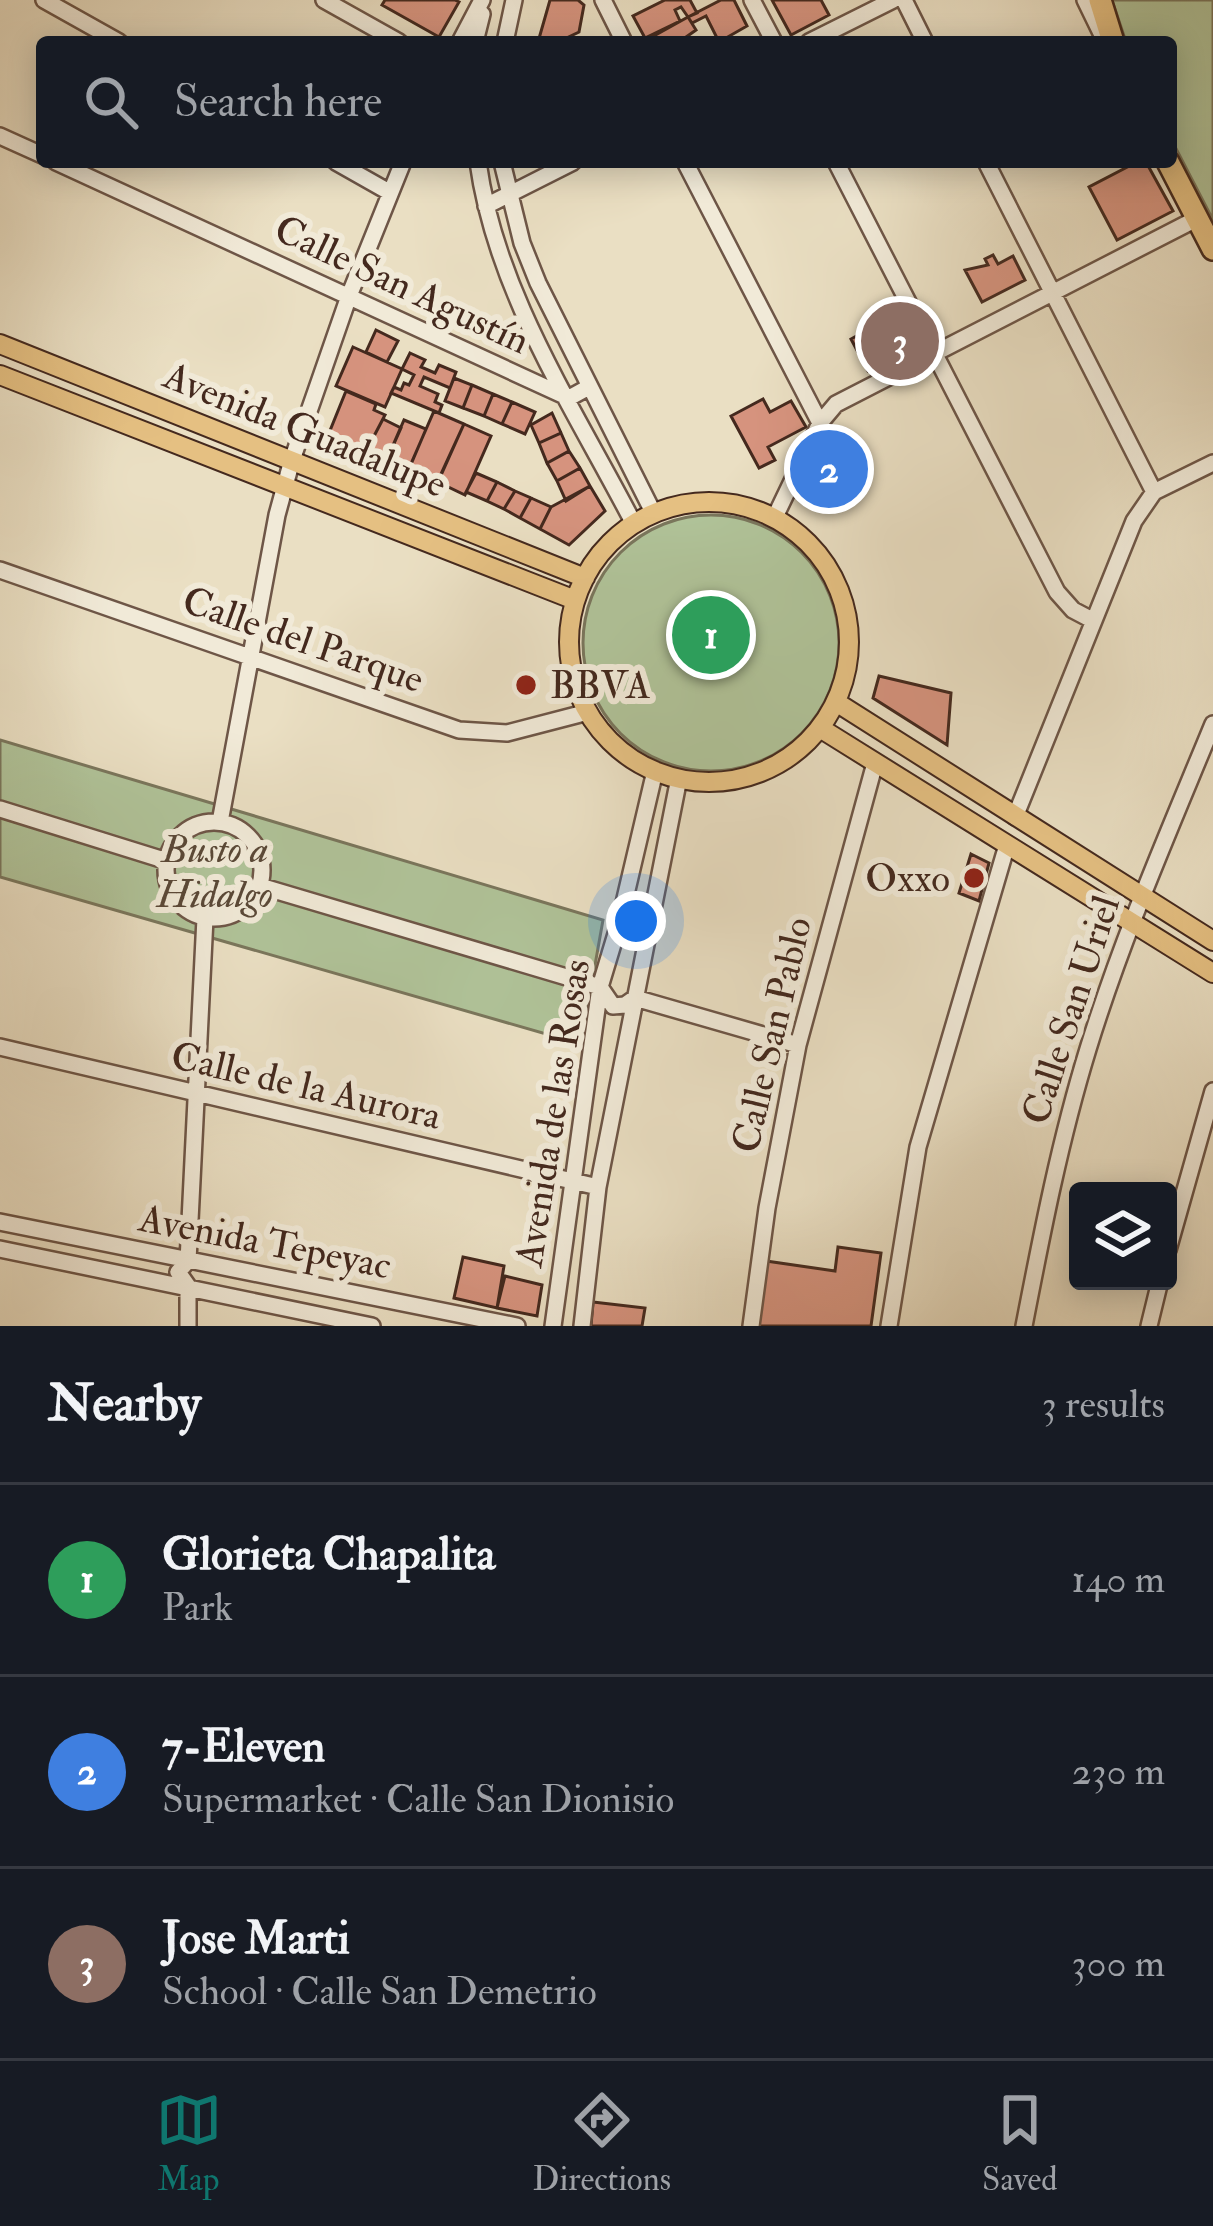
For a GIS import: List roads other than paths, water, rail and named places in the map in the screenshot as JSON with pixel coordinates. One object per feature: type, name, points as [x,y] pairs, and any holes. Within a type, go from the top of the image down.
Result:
[{"type":"highway","points":[[1100,0],[1108,36]]},
{"type":"highway","points":[[1171,168],[1213,248]]},
{"type":"main road","name":"Avenida Guadalupe","points":[[0,344],[584,578]]},
{"type":"main road","name":"Avenida Guadalupe","points":[[0,375],[575,600]]},
{"type":"main road","points":[[715,503],[775,519],[819,556],[838,590],[849,636],[844,682],[836,702],[820,728],[792,755],[757,774],[718,781],[655,771],[617,747],[588,712],[570,658],[570,628],[584,578],[614,538],[673,507],[715,503]]},
{"type":"main road","points":[[836,702],[1213,941]]},
{"type":"main road","points":[[820,728],[1213,973]]},
{"type":"street","points":[[44,0],[108,36]]},
{"type":"street","points":[[324,0],[389,36]]},
{"type":"street","points":[[463,36],[484,0]]},
{"type":"street","points":[[476,36],[484,0]]},
{"type":"street","points":[[506,36],[514,0]]},
{"type":"street","points":[[603,0],[621,36]]},
{"type":"street","points":[[752,0],[771,36]]},
{"type":"street","points":[[821,36],[892,0]]},
{"type":"street","points":[[904,0],[922,36]]},
{"type":"street","points":[[1085,0],[1106,36]]},
{"type":"street","points":[[0,136],[36,152]]},
{"type":"street","name":"Calle San Agustín","points":[[69,168],[569,398]]},
{"type":"street","points":[[347,168],[389,192]]},
{"type":"street","points":[[220,822],[284,488],[349,296],[400,168]]},
{"type":"street","points":[[479,168],[514,296],[634,524]]},
{"type":"street","points":[[503,168],[538,283],[654,514]]},
{"type":"street","points":[[486,206],[561,168]]},
{"type":"street","points":[[689,168],[820,423]]},
{"type":"street","points":[[839,168],[1057,592],[1073,610],[1092,620]]},
{"type":"street","points":[[989,168],[1154,492]]},
{"type":"street","points":[[775,519],[820,423],[846,397],[1198,218]]},
{"type":"street","points":[[569,398],[589,388]]},
{"type":"street","points":[[1015,817],[1134,521],[1154,492],[1213,463]]},
{"type":"street","name":"Calle del Parque","points":[[0,570],[459,730],[507,733],[588,712]]},
{"type":"street","name":"Calle San Uriel","points":[[1024,1326],[1051,1188],[1088,1047],[1142,897],[1213,724]]},
{"type":"street","name":"Calle San Pablo","points":[[751,1326],[767,1208],[798,1045],[875,763]]},
{"type":"street","name":"Avenida de las Rosas","points":[[553,1326],[600,987],[655,771]]},
{"type":"street","name":"Avenida de las Rosas","points":[[582,1326],[598,1186],[679,778]]},
{"type":"street","points":[[0,809],[167,860]]},
{"type":"street","points":[[220,822],[240,830],[255,844],[262,865],[260,886],[250,903],[234,915],[205,918],[185,909],[171,892],[167,860],[175,842],[190,828],[220,822]]},
{"type":"street","points":[[890,1326],[918,1147],[1007,845]]},
{"type":"street","points":[[260,886],[600,987],[613,1006],[635,998],[798,1045]]},
{"type":"street","points":[[188,1326],[188,1286],[197,1274],[188,1261],[205,918]]},
{"type":"street","name":"Calle de la Aurora","points":[[0,1047],[598,1186]]},
{"type":"street","points":[[1177,1218],[1213,1091]]},
{"type":"street","name":"Avenida Tepeyac","points":[[0,1222],[518,1326]]},
{"type":"street","name":"Avenida Tepeyac","points":[[0,1249],[373,1326]]},
{"type":"street","points":[[340,1290],[341,1323]]},
{"type":"street","points":[[1149,1326],[1158,1290]]},
{"type":"place","name":"Jose Marti","points":[[900,341]]},
{"type":"place","name":"7-Eleven","points":[[829,469]]},
{"type":"place","name":"Glorieta Chapalita","points":[[711,635]]},
{"type":"place","name":"BBVA","points":[[526,685]]},
{"type":"place","name":"Oxxo","points":[[974,878]]},
{"type":"park label","name":"Busto a Hidalgo","points":[[215,872]]}]
